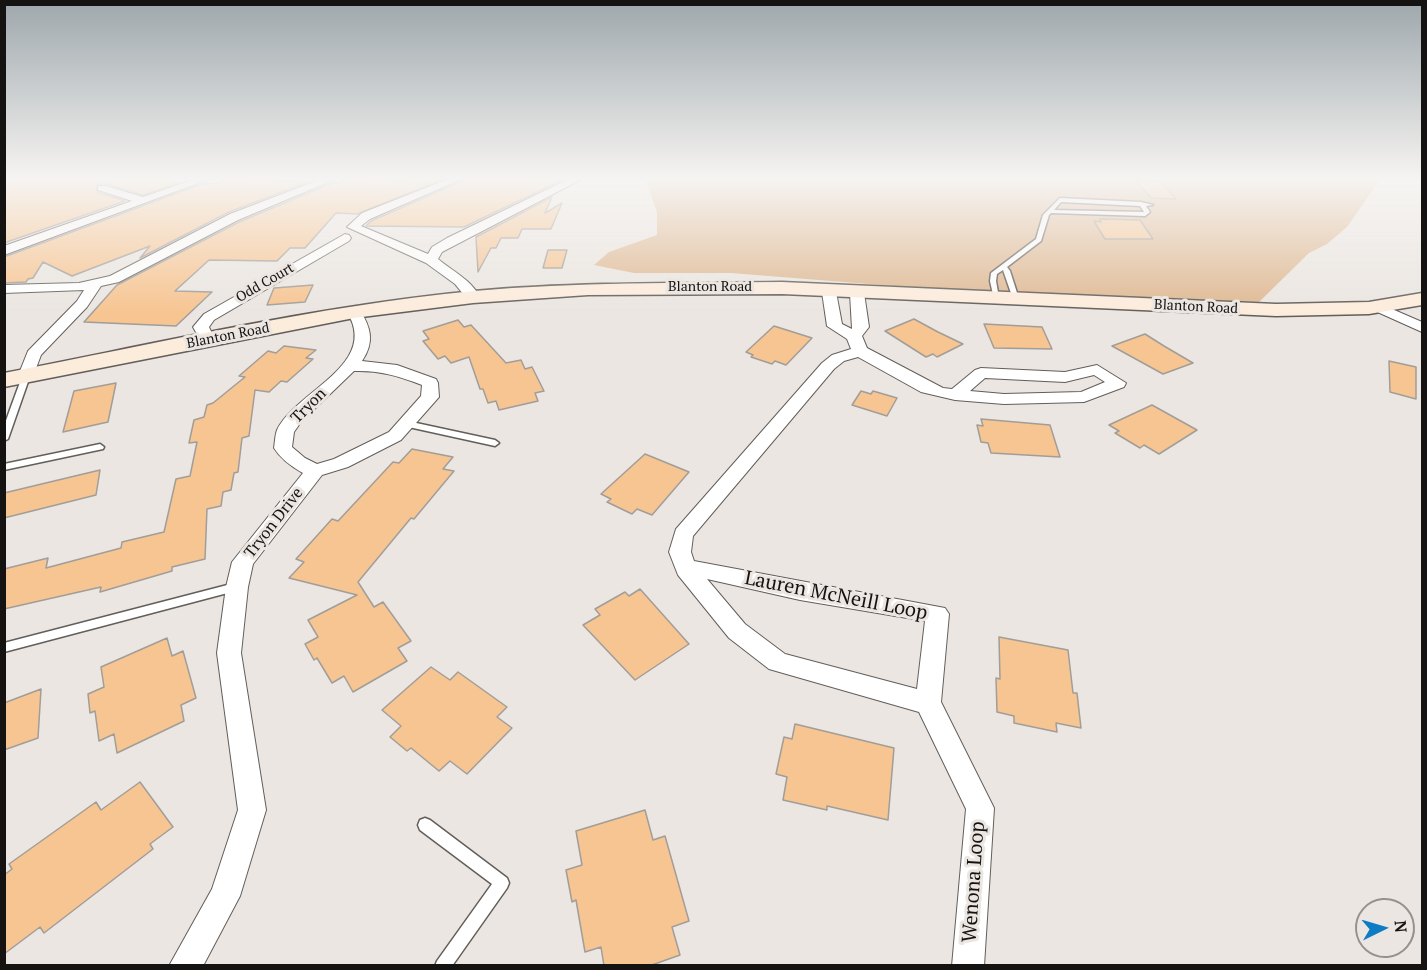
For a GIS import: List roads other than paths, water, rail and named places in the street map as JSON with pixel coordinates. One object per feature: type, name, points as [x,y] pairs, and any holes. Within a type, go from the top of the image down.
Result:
[{"type":"street","points":[[4,251],[82,223]]},
{"type":"street","points":[[4,289],[68,288],[114,279],[222,223]]},
{"type":"street","points":[[357,223],[353,227],[431,260],[469,286],[473,297]]},
{"type":"street","points":[[431,260],[437,250],[486,223]]},
{"type":"street","name":"Odd Court","points":[[207,340],[201,327],[209,317],[345,238]]},
{"type":"street","points":[[26,376],[34,354],[82,304],[95,284]]},
{"type":"street","name":"Blanton Road","points":[[4,380],[354,312],[473,297],[649,287],[782,288],[829,292],[1276,310],[1378,307],[1422,299]]},
{"type":"street","points":[[829,292],[835,326],[857,344],[927,388],[956,395],[1012,399],[1084,397],[1118,383],[1097,370],[1065,377],[981,373],[956,395]]},
{"type":"street","points":[[857,293],[861,327],[857,344],[828,366],[682,534],[680,552],[686,569],[737,630],[778,662],[928,703]]},
{"type":"street","points":[[1378,307],[1422,328]]},
{"type":"street","points":[[350,366],[361,348],[363,330],[354,312]]},
{"type":"street","name":"Tryon Drive","points":[[185,966],[225,896],[252,810],[229,653],[237,587],[243,561],[315,471],[341,463],[395,436],[430,397],[430,383],[377,365],[350,366]]},
{"type":"street","name":"Tryon","points":[[315,471],[298,462],[283,448],[286,430],[304,408],[350,366]]},
{"type":"street","name":"Lauren McNeill Loop","points":[[686,569],[703,570],[800,591],[937,614],[928,703]]},
{"type":"street","name":"Wenona Loop","points":[[928,703],[980,808],[968,966]]},
{"type":"lane","points":[[1006,298],[994,273],[1039,240],[1045,223]]},
{"type":"lane","points":[[1003,267],[1007,271],[1006,298]]},
{"type":"lane","points":[[4,439],[26,376]]},
{"type":"lane","points":[[407,424],[495,443]]},
{"type":"lane","points":[[4,467],[100,447]]},
{"type":"lane","points":[[4,648],[237,587]]},
{"type":"lane","points":[[425,825],[502,883],[442,966]]}]
